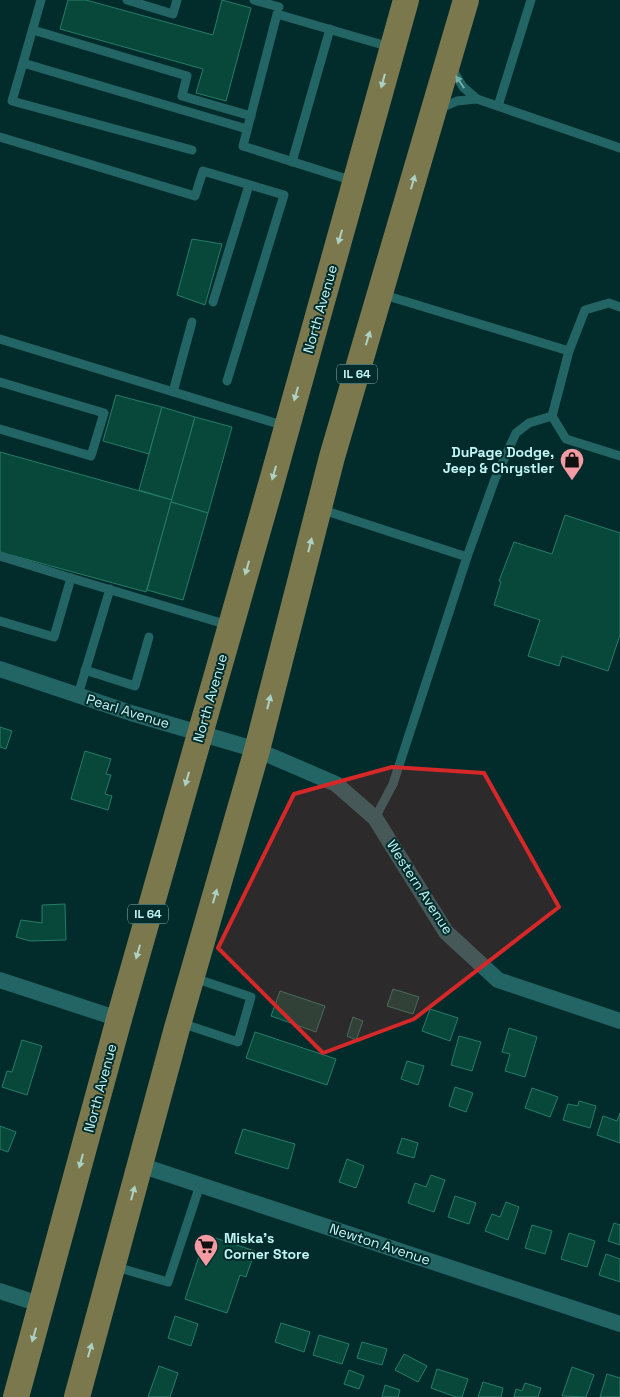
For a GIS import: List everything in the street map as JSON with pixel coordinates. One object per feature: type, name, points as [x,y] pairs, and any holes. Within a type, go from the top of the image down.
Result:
[{"type":"main road","name":"North Avenue","points":[[16,1397],[119,1019],[406,0]]},
{"type":"main road","name":"IL 64","points":[[77,1397],[179,1022],[257,750],[319,508],[466,0]]},
{"type":"street","name":"Pearl Avenue","points":[[0,669],[131,713],[257,750]]},
{"type":"street","name":"Western Avenue","points":[[257,750],[336,784],[375,818],[446,932],[498,980],[620,1021]]},
{"type":"street","points":[[0,980],[119,1019]]},
{"type":"street","name":"Newton Avenue","points":[[140,1165],[620,1324]]},
{"type":"street","points":[[0,1292],[42,1305]]},
{"type":"lane","points":[[41,0],[12,101],[192,150]]},
{"type":"lane","points":[[127,0],[173,14],[177,0]]},
{"type":"lane","points":[[254,0],[279,7],[330,29],[393,48]]},
{"type":"lane","points":[[498,106],[531,0]]},
{"type":"lane","points":[[279,7],[243,146],[355,182]]},
{"type":"lane","points":[[292,162],[330,29]]},
{"type":"lane","points":[[33,30],[187,76],[182,96],[251,116]]},
{"type":"lane","points":[[448,61],[463,87],[477,99]]},
{"type":"lane","points":[[23,63],[247,129]]},
{"type":"lane","points":[[433,111],[456,100],[477,99],[620,148]]},
{"type":"lane","points":[[0,137],[195,196],[203,171],[284,195],[227,381]]},
{"type":"lane","points":[[213,302],[249,185]]},
{"type":"lane","points":[[381,294],[569,351]]},
{"type":"lane","points":[[620,307],[609,303],[585,310],[569,351],[552,416],[566,438],[620,456]]},
{"type":"lane","points":[[173,392],[192,322]]},
{"type":"lane","points":[[0,340],[287,426]]},
{"type":"lane","points":[[0,382],[104,413],[90,456],[0,429]]},
{"type":"lane","points":[[375,818],[393,784],[495,480],[516,434],[529,423],[552,416]]},
{"type":"lane","points":[[319,508],[468,557]]},
{"type":"lane","points":[[0,556],[231,626]]},
{"type":"lane","points":[[0,621],[54,637],[72,578]]},
{"type":"lane","points":[[78,695],[110,589]]},
{"type":"lane","points":[[85,670],[135,686],[149,637]]},
{"type":"lane","points":[[179,1022],[238,1042],[251,997],[192,977]]},
{"type":"lane","points":[[113,1266],[168,1282],[200,1184]]},
{"type":"highlighted area","points":[[392,767],[484,773],[559,907],[414,1019],[323,1053],[218,948],[294,794]]},
{"type":"building","points":[[68,0],[86,0],[213,35],[222,0],[251,8],[226,101],[196,93],[203,69],[60,29]]},
{"type":"building","points":[[192,239],[222,244],[205,305],[177,295]]},
{"type":"building","points":[[116,395],[162,407],[149,454],[103,441]]},
{"type":"building","points":[[162,407],[195,417],[172,500],[139,490]]},
{"type":"building","points":[[195,417],[232,427],[208,513],[171,502]]},
{"type":"building","points":[[0,452],[172,500],[146,592],[0,552]]},
{"type":"building","points":[[171,502],[208,513],[183,600],[147,590]]},
{"type":"building","points":[[565,515],[620,533],[620,635],[608,671],[562,656],[559,666],[528,656],[540,620],[494,605],[501,582],[499,581],[514,542],[552,554]]},
{"type":"building","points":[[0,727],[12,731],[6,749],[0,747]]},
{"type":"building","points":[[85,751],[111,759],[106,774],[111,775],[105,794],[112,796],[108,810],[71,799]]},
{"type":"building","points":[[65,904],[66,940],[30,941],[16,937],[21,920],[42,923],[42,905]]},
{"type":"building","points":[[393,989],[419,997],[413,1014],[387,1006]]},
{"type":"building","points":[[280,991],[325,1006],[316,1032],[271,1016]]},
{"type":"building","points":[[430,1009],[458,1018],[450,1041],[422,1031]]},
{"type":"building","points":[[353,1017],[363,1021],[356,1040],[347,1036]]},
{"type":"building","points":[[509,1028],[537,1037],[525,1077],[505,1071],[510,1054],[502,1052]]},
{"type":"building","points":[[255,1032],[336,1059],[327,1085],[246,1058]]},
{"type":"building","points":[[459,1036],[481,1042],[472,1071],[451,1065]]},
{"type":"building","points":[[22,1040],[42,1046],[27,1095],[2,1087],[7,1071],[12,1072]]},
{"type":"building","points":[[407,1061],[424,1066],[418,1085],[401,1079]]},
{"type":"building","points":[[455,1087],[473,1093],[466,1112],[449,1106]]},
{"type":"building","points":[[532,1088],[558,1097],[550,1117],[525,1108]]},
{"type":"building","points":[[579,1101],[596,1106],[590,1128],[563,1120],[568,1104],[578,1106]]},
{"type":"building","points":[[620,1113],[620,1143],[597,1135],[603,1116],[617,1121]]},
{"type":"building","points":[[0,1126],[16,1132],[8,1152],[0,1149]]},
{"type":"building","points":[[243,1129],[295,1144],[288,1169],[235,1153]]},
{"type":"building","points":[[402,1138],[418,1143],[414,1158],[397,1153]]},
{"type":"building","points":[[347,1159],[364,1166],[356,1188],[339,1182]]},
{"type":"building","points":[[431,1175],[445,1180],[434,1212],[408,1203],[415,1183],[426,1187]]},
{"type":"building","points":[[455,1196],[476,1203],[469,1224],[448,1217]]},
{"type":"building","points":[[506,1202],[519,1207],[508,1240],[485,1231],[492,1214],[500,1217]]},
{"type":"building","points":[[614,1223],[620,1225],[620,1245],[608,1241]]},
{"type":"building","points":[[532,1225],[552,1231],[545,1254],[525,1248]]},
{"type":"building","points":[[569,1233],[595,1241],[587,1267],[561,1259]]},
{"type":"building","points":[[206,1235],[255,1251],[246,1277],[240,1275],[227,1313],[185,1299]]},
{"type":"building","points":[[606,1254],[620,1259],[620,1282],[599,1275]]},
{"type":"building","points":[[175,1316],[198,1324],[191,1346],[168,1338]]},
{"type":"building","points":[[281,1323],[310,1332],[304,1352],[275,1342]]},
{"type":"building","points":[[319,1335],[349,1344],[342,1364],[313,1355]]},
{"type":"building","points":[[362,1342],[387,1349],[382,1365],[357,1358]]},
{"type":"building","points":[[404,1354],[427,1366],[418,1382],[395,1370]]},
{"type":"building","points":[[159,1366],[178,1373],[170,1397],[148,1397]]},
{"type":"building","points":[[572,1367],[594,1375],[586,1397],[562,1396]]},
{"type":"building","points":[[437,1369],[468,1379],[462,1397],[456,1397],[431,1388]]},
{"type":"building","points":[[349,1370],[364,1376],[359,1389],[344,1384]]},
{"type":"building","points":[[607,1374],[620,1378],[620,1397],[600,1397]]},
{"type":"building","points":[[483,1382],[503,1388],[501,1397],[478,1397]]},
{"type":"building","points":[[525,1383],[541,1388],[538,1397],[514,1397],[516,1389],[522,1391]]},
{"type":"building","points":[[385,1385],[400,1390],[398,1397],[382,1397]]},
{"type":"place","name":"DuPage Dodge, Jeep & Chrystler","points":[[572,481]]},
{"type":"place","name":"Miska's Corner Store","points":[[206,1267]]}]
